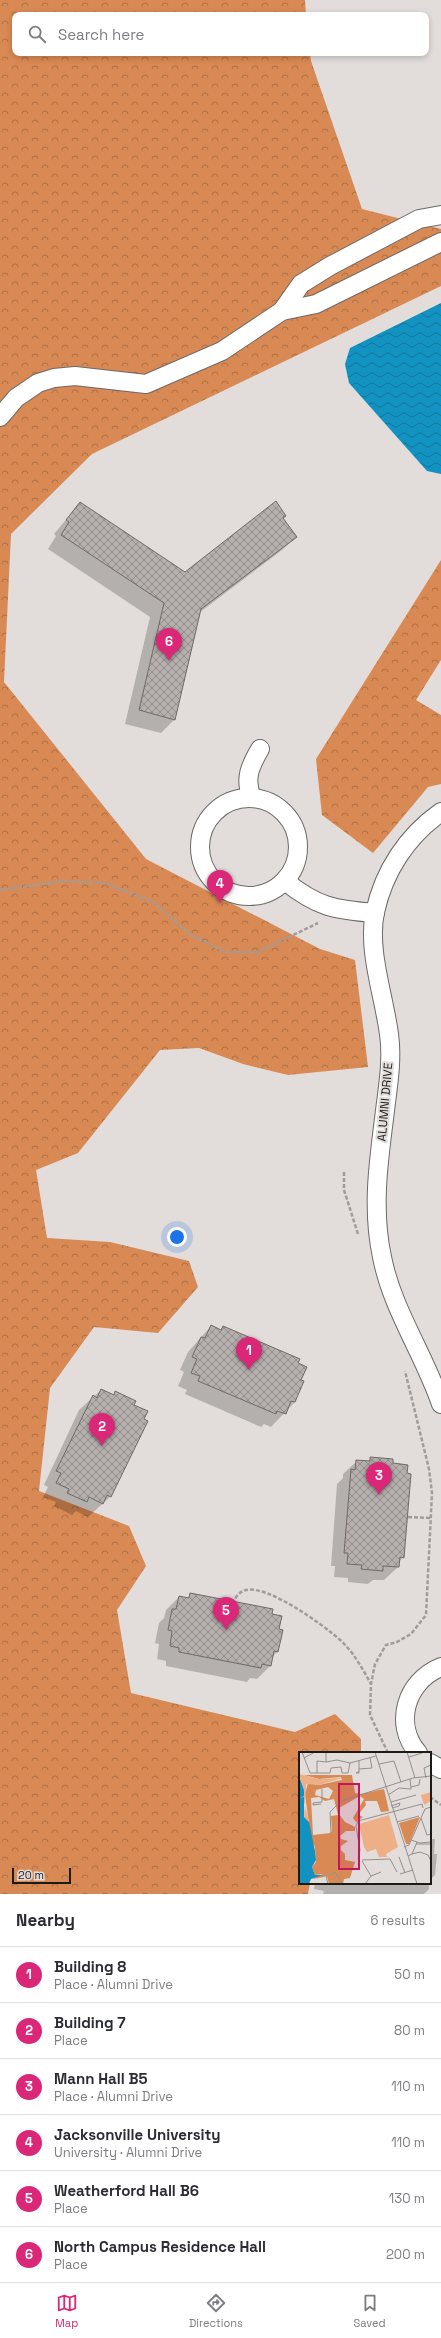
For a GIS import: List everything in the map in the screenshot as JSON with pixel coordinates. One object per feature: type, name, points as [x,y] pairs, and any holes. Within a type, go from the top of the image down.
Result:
[{"type":"street","points":[[282,312],[301,284],[330,266],[419,219],[441,215]]},
{"type":"street","points":[[0,417],[16,398],[38,383],[54,378],[75,376],[146,384],[222,351],[282,312],[316,304],[437,245]]},
{"type":"street","points":[[252,798],[247,787],[248,772],[260,749]]},
{"type":"street","points":[[252,798],[267,801],[281,809],[292,822],[298,836],[299,852],[295,868],[285,882],[272,891],[256,896],[240,896],[224,890],[212,880],[203,866],[200,844],[202,834],[209,818],[220,807],[235,800],[252,798]]},
{"type":"street","name":"ALUMNI DRIVE","points":[[441,812],[416,832],[394,862],[375,913],[373,944],[389,1036],[388,1085],[376,1190],[382,1257],[403,1318],[435,1386],[441,1404]]},
{"type":"street","points":[[285,882],[304,896],[325,907],[375,913]]},
{"type":"street","points":[[417,1752],[406,1731],[404,1714],[408,1697],[418,1682],[436,1669],[441,1652]]},
{"type":"street","points":[[431,1764],[441,1769]]},
{"type":"path","points":[[0,890],[64,882],[105,883],[153,902],[191,935],[225,952],[258,952],[272,946],[320,922],[325,907]]},
{"type":"path","points":[[344,1172],[344,1190],[360,1241]]},
{"type":"path","points":[[388,1752],[370,1715],[371,1684],[375,1664],[386,1645],[397,1642],[411,1634],[426,1615],[432,1518],[432,1493],[429,1469],[404,1365]]},
{"type":"path","points":[[408,1517],[432,1518]]},
{"type":"path","points":[[232,1601],[231,1605],[237,1595],[246,1590],[257,1590],[278,1597],[339,1639],[353,1655],[371,1684]]},
{"type":"path","points":[[431,1798],[441,1805]]},
{"type":"green space","points":[[0,0],[305,0],[306,12],[12,12],[12,56],[310,56],[362,209],[441,229],[441,286],[92,454],[11,534],[4,682],[146,859],[320,949],[355,960],[368,1067],[288,1075],[243,1064],[199,1048],[160,1050],[78,1153],[36,1170],[47,1238],[110,1242],[189,1261],[198,1287],[158,1333],[94,1327],[50,1388],[39,1491],[129,1526],[146,1566],[117,1610],[131,1693],[295,1732],[335,1714],[361,1739],[361,1752],[299,1752],[299,1884],[310,1884],[308,1894],[0,1894]]},
{"type":"green space","points":[[441,560],[441,660],[416,700],[441,715],[441,784],[428,787],[373,853],[322,815],[316,759]]},
{"type":"water","points":[[441,303],[441,474],[427,471],[349,383],[345,364],[350,348]]},
{"type":"building","points":[[276,501],[286,516],[283,518],[297,537],[201,609],[175,720],[139,710],[164,603],[61,535],[69,522],[66,520],[80,502],[185,572]]},
{"type":"building","points":[[211,1325],[221,1330],[223,1326],[300,1359],[298,1363],[307,1367],[301,1380],[304,1381],[295,1402],[291,1401],[286,1414],[277,1411],[276,1414],[198,1381],[200,1376],[191,1373],[197,1359],[192,1357],[201,1337],[205,1338]]},
{"type":"building","points":[[101,1389],[114,1395],[115,1391],[136,1401],[134,1405],[148,1411],[144,1419],[148,1421],[111,1497],[107,1495],[103,1504],[89,1497],[87,1502],[67,1493],[69,1489],[56,1483],[61,1473],[56,1471],[93,1395],[97,1398]]},
{"type":"building","points":[[370,1457],[393,1459],[393,1463],[408,1465],[407,1473],[411,1474],[404,1558],[400,1557],[399,1567],[383,1566],[383,1571],[361,1569],[362,1565],[347,1564],[348,1553],[344,1553],[351,1469],[355,1470],[356,1460],[370,1461]]},
{"type":"building","points":[[190,1593],[273,1609],[272,1614],[282,1616],[279,1629],[283,1630],[278,1652],[274,1651],[271,1666],[262,1664],[261,1668],[179,1652],[179,1648],[170,1646],[172,1631],[168,1630],[172,1609],[176,1609],[179,1596],[189,1598]]},
{"type":"place","name":"North Campus Residence Hall","points":[[169,661]]},
{"type":"place","name":"Jacksonville University","points":[[220,903]]},
{"type":"place","name":"Building 8","points":[[249,1370]]},
{"type":"place","name":"Building 7","points":[[102,1446]]},
{"type":"place","name":"Mann Hall B5","points":[[379,1495]]},
{"type":"place","name":"Weatherford Hall B6","points":[[226,1630]]}]
